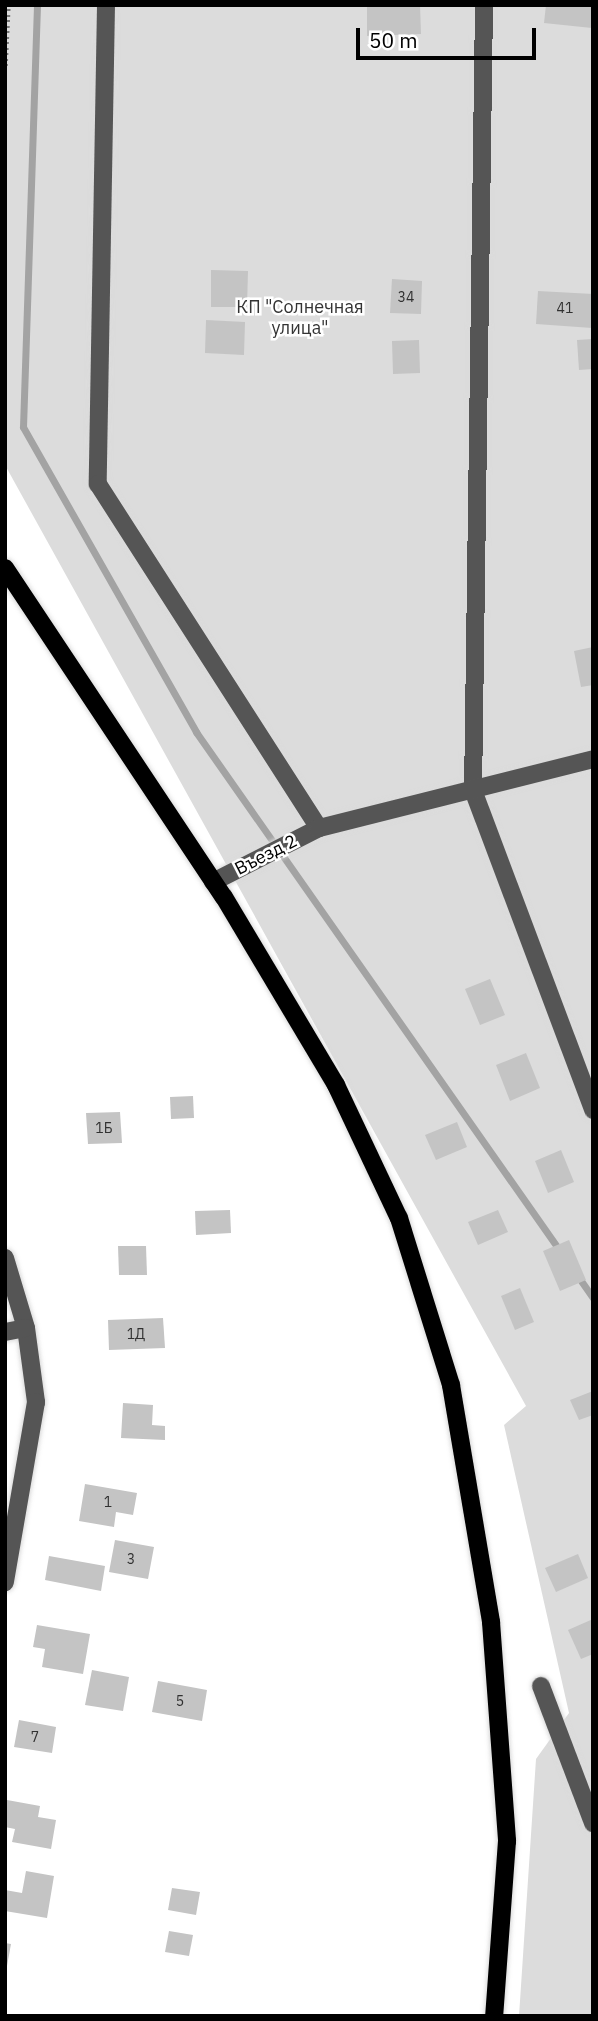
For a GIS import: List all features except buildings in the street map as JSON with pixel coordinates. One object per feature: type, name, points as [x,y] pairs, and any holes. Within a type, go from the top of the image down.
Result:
[{"type":"main road","points":[[7,577],[213,882],[336,1085],[399,1218],[451,1385],[491,1622],[507,1841],[494,2016]]},
{"type":"street","points":[[106,5],[98,484],[319,828]]},
{"type":"street","points":[[484,5],[473,790],[593,1110]]},
{"type":"street","name":"Въезд 2","points":[[213,882],[319,828],[593,759]]},
{"type":"street","points":[[5,1258],[26,1328],[36,1402],[5,1583]]},
{"type":"street","points":[[5,1332],[26,1328]]},
{"type":"street","points":[[541,1686],[593,1823]]},
{"type":"path","points":[[5,66],[8,5]]},
{"type":"green space","name":"КП \"Солнечная улица\"","points":[[6,5],[593,5],[593,2016],[519,2016],[536,1759],[569,1713],[504,1425],[526,1406],[5,465]]},
{"type":"waterway","points":[[37,5],[23,427],[196,732],[560,1251]]},
{"type":"waterway","points":[[577,1275],[593,1298]]}]
